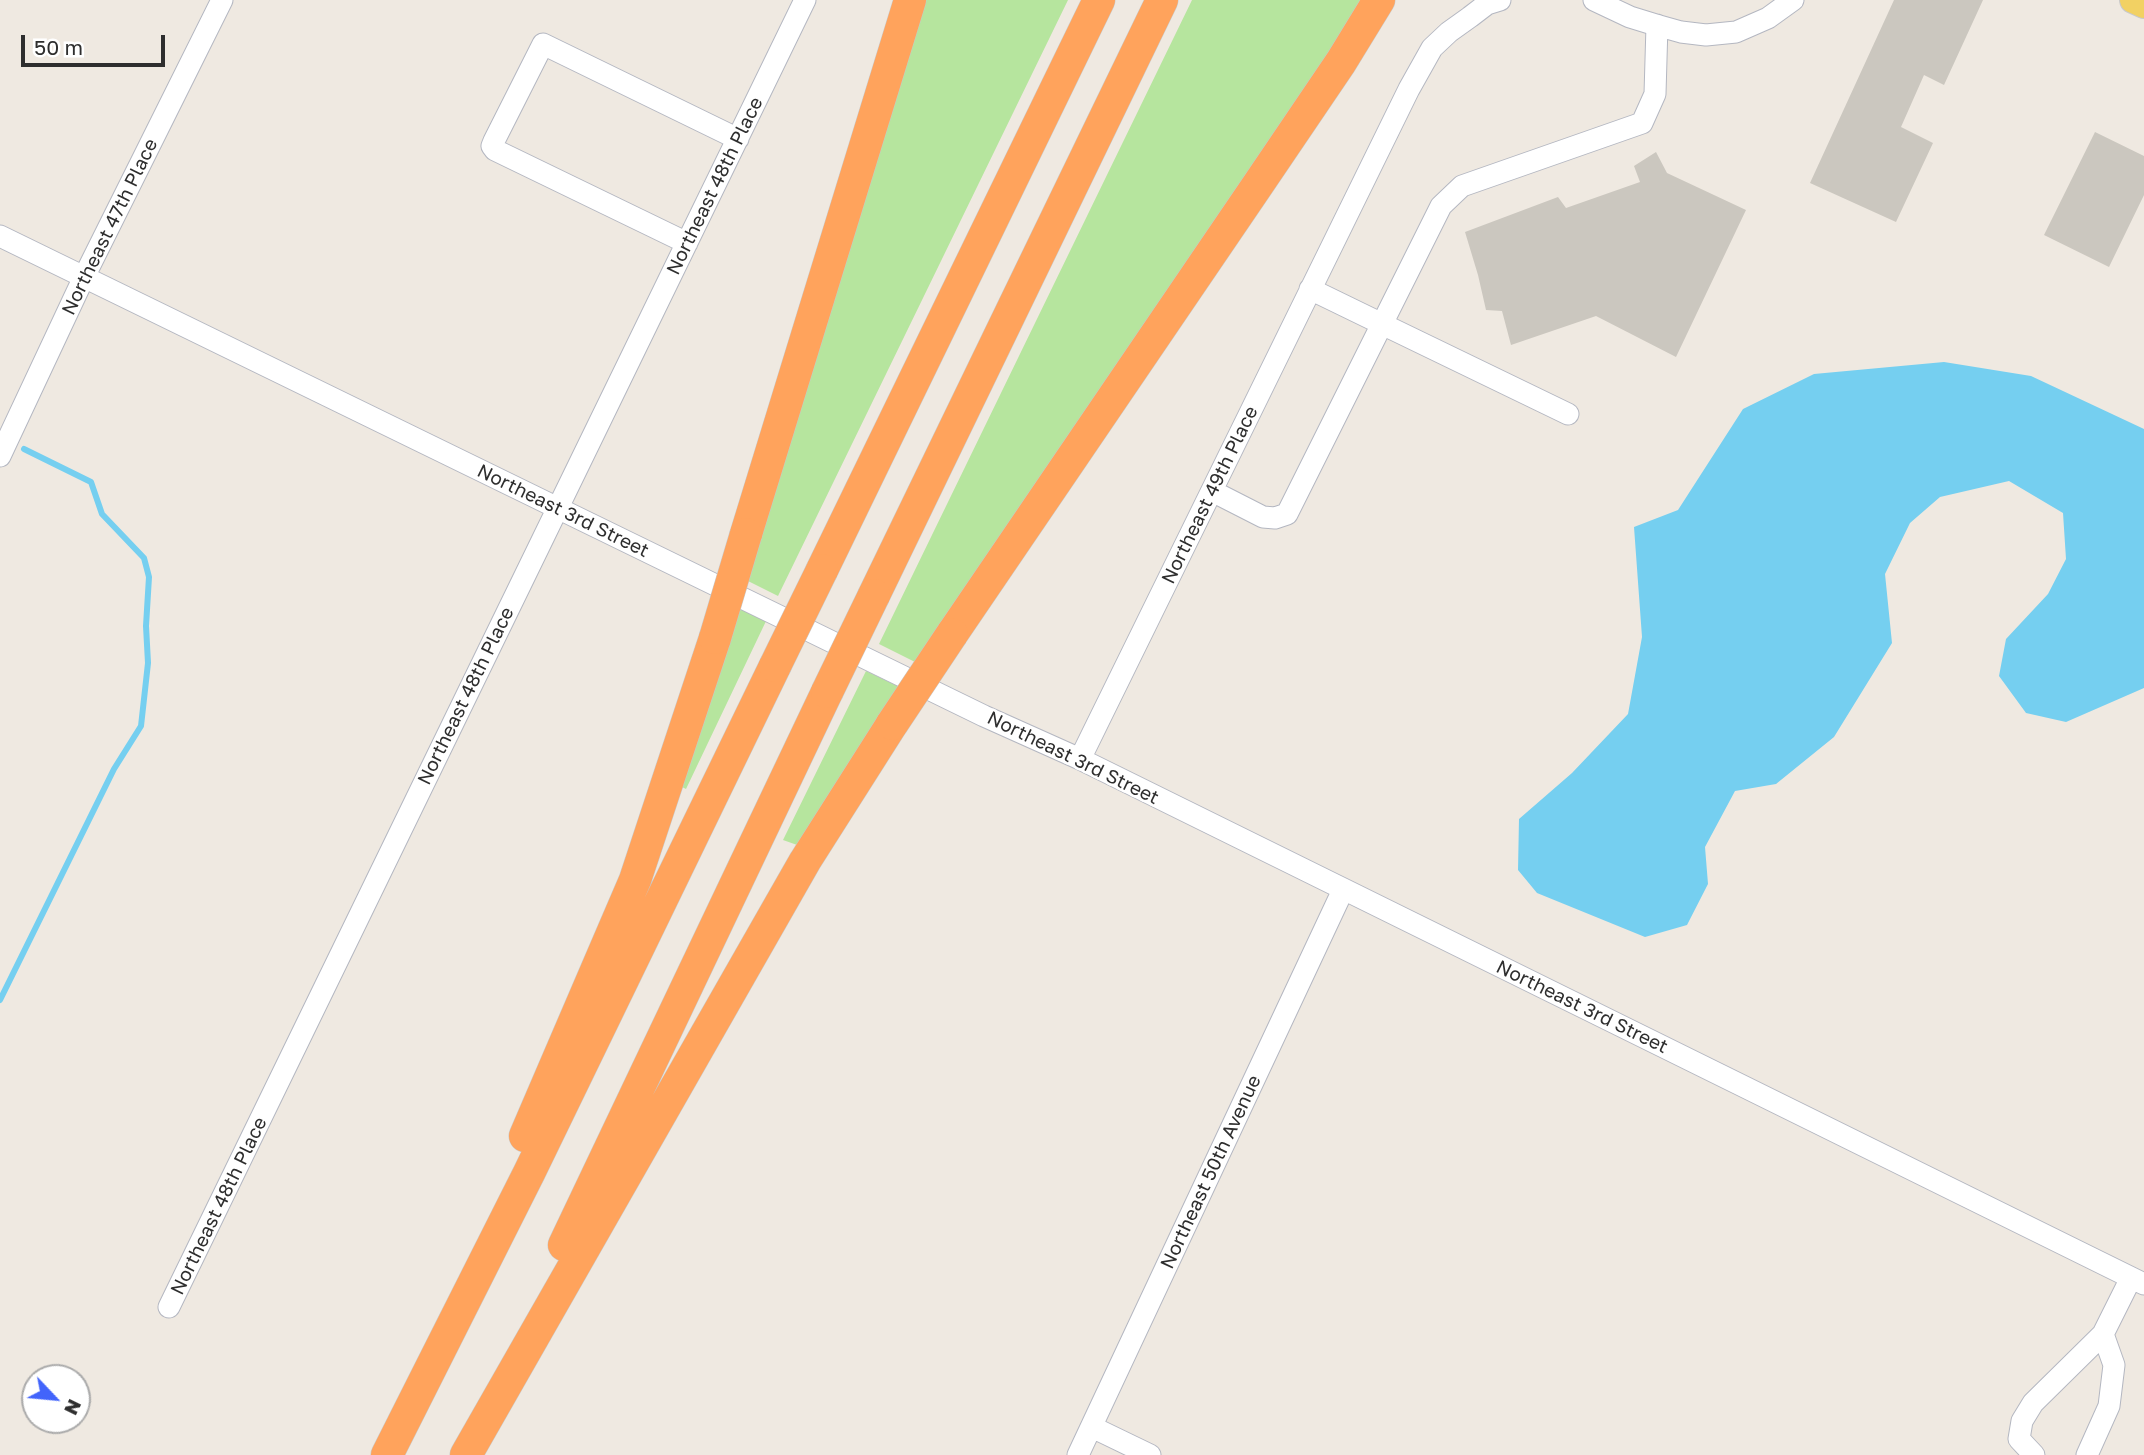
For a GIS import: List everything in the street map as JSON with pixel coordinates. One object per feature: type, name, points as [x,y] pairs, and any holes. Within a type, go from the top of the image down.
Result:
[{"type":"highway","points":[[387,1454],[635,880],[715,638],[910,0]]},
{"type":"highway","points":[[387,1454],[529,1173],[1099,0]]},
{"type":"highway","points":[[465,1455],[827,692],[1162,0]]},
{"type":"highway","points":[[465,1455],[805,861],[892,724],[1289,139],[1379,0]]},
{"type":"main road","points":[[2133,0],[2144,5]]},
{"type":"street","name":"Northeast 47th Place","points":[[0,456],[222,0]]},
{"type":"street","name":"Northeast 48th Place","points":[[169,1307],[805,0]]},
{"type":"street","name":"Northeast 49th Place","points":[[1080,759],[1409,89],[1432,48],[1469,17],[1500,0]]},
{"type":"street","points":[[1594,0],[1657,26],[1681,32],[1716,34],[1736,32],[1767,7],[1793,0]]},
{"type":"street","points":[[1212,491],[1263,517],[1275,518],[1287,514],[1441,206],[1462,186],[1642,123],[1654,94],[1657,26]]},
{"type":"street","points":[[687,243],[495,150],[492,146],[543,44],[738,139]]},
{"type":"street","name":"Northeast 3rd Street","points":[[0,236],[959,704],[1080,759],[2137,1281]]},
{"type":"street","points":[[1310,289],[1568,414]]},
{"type":"street","name":"Northeast 50th Avenue","points":[[1078,1455],[1343,890]]},
{"type":"street","points":[[2034,1455],[2020,1439],[2022,1421],[2033,1404],[2103,1334],[2137,1281]]},
{"type":"street","points":[[2087,1455],[2109,1406],[2114,1365],[2103,1334]]},
{"type":"street","points":[[1092,1427],[1150,1455]]},
{"type":"green space","points":[[922,0],[1068,0],[778,596],[746,580]]},
{"type":"green space","points":[[1192,0],[1364,0],[919,664],[879,644]]},
{"type":"green space","points":[[738,605],[767,619],[686,789],[680,786]]},
{"type":"green space","points":[[866,671],[902,688],[800,846],[783,840]]},
{"type":"water","points":[[1944,362],[2031,376],[2144,429],[2144,688],[2066,722],[2026,713],[1999,676],[2006,639],[2048,594],[2066,559],[2063,513],[2009,481],[1940,497],[1910,523],[1885,574],[1892,643],[1834,737],[1776,784],[1735,791],[1705,847],[1708,884],[1687,925],[1645,937],[1537,893],[1518,870],[1519,819],[1572,773],[1628,714],[1642,637],[1634,527],[1678,510],[1743,409],[1814,374]]},
{"type":"building","points":[[1894,0],[1983,0],[1944,85],[1924,75],[1901,127],[1933,143],[1896,222],[1810,183]]},
{"type":"building","points":[[2095,132],[2144,156],[2144,195],[2109,267],[2044,235]]},
{"type":"building","points":[[1656,152],[1667,173],[1746,210],[1676,357],[1596,316],[1511,345],[1502,311],[1486,310],[1465,232],[1558,197],[1566,208],[1640,182],[1634,166]]},
{"type":"waterway","points":[[0,1000],[114,769],[141,726],[148,663],[146,626],[149,577],[144,558],[102,514],[91,482],[24,449]]}]
